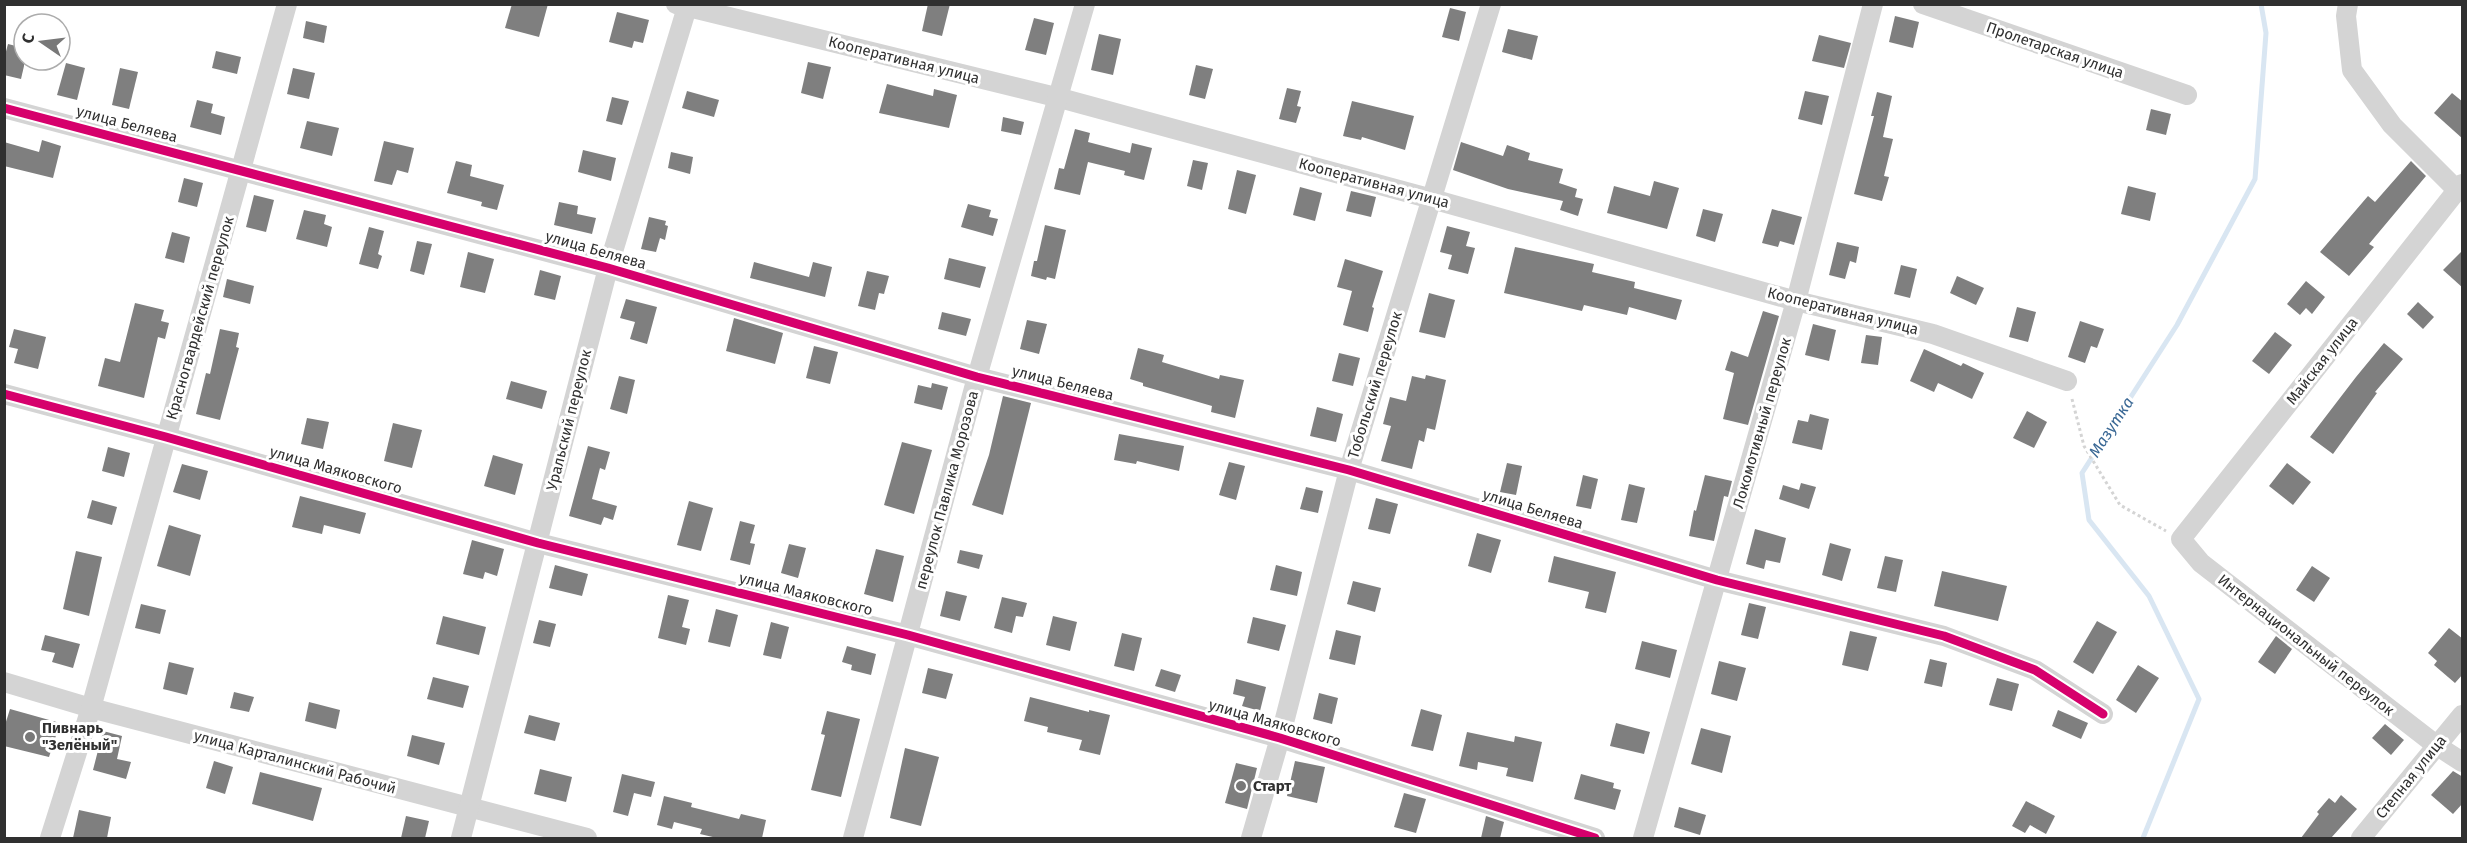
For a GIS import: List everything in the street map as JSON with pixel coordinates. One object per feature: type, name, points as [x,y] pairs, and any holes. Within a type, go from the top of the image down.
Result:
[{"type":"street","name":"Красногвардейский переулок","points":[[50,838],[91,708],[287,4]]},
{"type":"street","name":"переулок Павлика Морозова","points":[[853,838],[977,377],[1085,4]]},
{"type":"street","name":"Тобольский переулок","points":[[1251,838],[1280,738],[1349,470],[1491,4]]},
{"type":"street","name":"Локомотивный переулок","points":[[1643,838],[1796,300],[1873,4]]},
{"type":"street","name":"Пролетарская улица","points":[[1923,4],[2187,95]]},
{"type":"street","points":[[2348,4],[2346,16],[2352,70],[2392,125],[2460,187]]},
{"type":"street","name":"Кооперативная улица","points":[[684,5],[1059,98],[1796,300],[1933,334],[2067,381]]},
{"type":"street","name":"Уральский переулок","points":[[461,838],[608,268],[684,5]]},
{"type":"street","name":"улица Беляева","points":[[4,108],[608,268],[977,377],[1349,470],[1717,580],[1944,636],[2035,670],[2103,714]]},
{"type":"street","name":"Майская улица","points":[[2181,539],[2460,187]]},
{"type":"street","name":"улица Маяковского","points":[[4,394],[166,437],[538,543],[908,635],[1280,738],[1595,838]]},
{"type":"street","name":"Интернациональный переулок","points":[[2181,539],[2201,563],[2436,745],[2463,762]]},
{"type":"street","name":"улица Карталинский Рабочий","points":[[4,682],[91,708],[587,838]]},
{"type":"street","name":"Степная улица","points":[[2361,838],[2463,715]]},
{"type":"path","points":[[2067,381],[2084,446],[2120,505],[2181,539]]},
{"type":"building","points":[[512,4],[548,4],[539,37],[505,28]]},
{"type":"building","points":[[928,4],[950,4],[942,36],[922,31]]},
{"type":"building","points":[[1450,8],[1466,12],[1459,41],[1442,37]]},
{"type":"building","points":[[617,12],[649,20],[643,43],[634,41],[632,48],[609,42]]},
{"type":"building","points":[[1895,16],[1919,22],[1913,48],[1889,42]]},
{"type":"building","points":[[1034,18],[1054,23],[1046,55],[1025,50]]},
{"type":"building","points":[[306,21],[327,26],[324,43],[303,38]]},
{"type":"building","points":[[1508,29],[1538,36],[1532,60],[1502,52]]},
{"type":"building","points":[[1099,34],[1121,39],[1113,75],[1091,70]]},
{"type":"building","points":[[1819,35],[1851,43],[1844,68],[1812,61]]},
{"type":"building","points":[[8,44],[12,45],[12,72],[23,72],[21,79],[4,75],[4,59]]},
{"type":"building","points":[[216,51],[241,57],[237,74],[212,68]]},
{"type":"building","points":[[808,62],[831,67],[823,99],[801,93]]},
{"type":"building","points":[[72,65],[85,68],[77,100],[57,95],[63,72],[72,72]]},
{"type":"building","points":[[1196,65],[1213,69],[1205,99],[1189,95]]},
{"type":"building","points":[[120,68],[138,72],[129,109],[112,105]]},
{"type":"building","points":[[293,68],[315,73],[309,99],[287,94]]},
{"type":"building","points":[[887,84],[933,96],[934,89],[957,95],[949,128],[879,113]]},
{"type":"building","points":[[1287,88],[1301,91],[1297,106],[1301,107],[1296,123],[1279,119]]},
{"type":"building","points":[[687,91],[719,100],[714,117],[682,108]]},
{"type":"building","points":[[1805,91],[1829,96],[1822,125],[1798,119]]},
{"type":"building","points":[[1877,92],[1892,96],[1883,137],[1893,139],[1884,176],[1889,177],[1882,201],[1854,194],[1874,116],[1871,116]]},
{"type":"building","points":[[2452,93],[2463,102],[2463,139],[2434,113]]},
{"type":"building","points":[[612,97],[629,101],[622,125],[606,121]]},
{"type":"building","points":[[197,100],[213,104],[211,113],[225,117],[221,135],[190,127]]},
{"type":"building","points":[[1352,101],[1414,116],[1405,150],[1362,137],[1361,140],[1343,136]]},
{"type":"building","points":[[2151,109],[2171,114],[2166,135],[2146,130]]},
{"type":"building","points":[[1003,117],[1024,122],[1021,135],[1001,131]]},
{"type":"building","points":[[307,121],[339,128],[332,156],[300,148]]},
{"type":"building","points":[[1075,129],[1090,133],[1088,142],[1130,153],[1132,143],[1152,148],[1144,180],[1124,175],[1125,171],[1088,162],[1080,195],[1054,189],[1059,168],[1064,169]]},
{"type":"building","points":[[42,140],[61,146],[53,178],[4,166],[4,142],[39,152]]},
{"type":"building","points":[[384,141],[414,148],[408,173],[397,170],[392,185],[374,181]]},
{"type":"building","points":[[1461,142],[1503,156],[1507,145],[1530,153],[1528,160],[1563,169],[1559,183],[1577,189],[1575,197],[1583,199],[1578,216],[1560,210],[1563,201],[1508,189],[1453,170]]},
{"type":"building","points":[[583,150],[616,158],[611,181],[578,172]]},
{"type":"building","points":[[671,152],[693,157],[690,174],[668,168]]},
{"type":"building","points":[[1193,160],[1208,163],[1202,190],[1187,186]]},
{"type":"building","points":[[456,161],[472,165],[470,176],[504,185],[497,210],[481,206],[482,202],[447,193]]},
{"type":"building","points":[[2411,161],[2426,176],[2369,244],[2374,247],[2349,276],[2320,252],[2368,196],[2375,202]]},
{"type":"building","points":[[1237,170],[1256,175],[1246,214],[1228,209]]},
{"type":"building","points":[[184,178],[203,183],[197,207],[178,202]]},
{"type":"building","points":[[1654,181],[1679,188],[1667,229],[1607,213],[1614,186],[1650,196]]},
{"type":"building","points":[[2128,186],[2156,193],[2150,221],[2121,214]]},
{"type":"building","points":[[1300,187],[1322,193],[1315,221],[1293,215]]},
{"type":"building","points":[[1351,191],[1376,197],[1371,217],[1346,211]]},
{"type":"building","points":[[254,195],[274,200],[266,232],[246,227]]},
{"type":"building","points":[[559,202],[578,206],[577,214],[596,218],[592,234],[554,225]]},
{"type":"building","points":[[968,204],[991,210],[989,217],[998,219],[993,236],[961,227]]},
{"type":"building","points":[[1703,209],[1723,214],[1715,242],[1696,236]]},
{"type":"building","points":[[1772,209],[1802,217],[1794,245],[1780,241],[1778,247],[1762,243]]},
{"type":"building","points":[[304,210],[326,215],[324,224],[332,227],[327,247],[296,239]]},
{"type":"building","points":[[649,217],[666,221],[665,225],[668,226],[665,240],[660,238],[656,252],[641,249]]},
{"type":"building","points":[[1045,225],[1066,230],[1055,279],[1047,277],[1046,280],[1031,276],[1034,261],[1037,261]]},
{"type":"building","points":[[1447,226],[1470,232],[1466,246],[1475,248],[1468,274],[1448,269],[1452,255],[1440,252]]},
{"type":"building","points":[[369,227],[384,231],[378,254],[382,256],[378,269],[359,264]]},
{"type":"building","points":[[172,232],[190,237],[184,263],[165,258]]},
{"type":"building","points":[[417,241],[432,244],[424,275],[410,271]]},
{"type":"building","points":[[1837,242],[1859,247],[1856,263],[1850,261],[1845,279],[1829,275]]},
{"type":"building","points":[[1515,247],[1594,264],[1592,272],[1635,282],[1634,288],[1682,300],[1676,320],[1629,307],[1627,315],[1584,305],[1582,311],[1504,293]]},
{"type":"building","points":[[2463,250],[2463,288],[2443,270]]},
{"type":"building","points":[[468,252],[494,259],[485,293],[460,287]]},
{"type":"building","points":[[949,258],[986,267],[980,288],[944,279]]},
{"type":"building","points":[[1345,259],[1383,271],[1372,307],[1374,308],[1368,332],[1343,325],[1352,291],[1337,287]]},
{"type":"building","points":[[754,262],[809,277],[813,262],[832,267],[825,297],[750,278]]},
{"type":"building","points":[[1901,265],[1917,269],[1910,298],[1894,294]]},
{"type":"building","points":[[540,270],[561,276],[555,300],[534,295]]},
{"type":"building","points":[[867,271],[889,276],[884,294],[879,293],[875,310],[858,306]]},
{"type":"building","points":[[1957,276],[1984,288],[1976,305],[1950,293]]},
{"type":"building","points":[[227,279],[254,286],[250,304],[223,297]]},
{"type":"building","points":[[2306,281],[2325,297],[2312,314],[2306,308],[2300,315],[2287,304]]},
{"type":"building","points":[[1429,293],[1455,300],[1445,338],[1419,332]]},
{"type":"building","points":[[626,299],[657,307],[647,344],[630,339],[635,322],[620,318]]},
{"type":"building","points":[[2418,302],[2434,317],[2423,329],[2407,314]]},
{"type":"building","points":[[135,303],[164,310],[161,321],[169,323],[165,339],[158,337],[144,398],[98,386],[105,358],[120,362]]},
{"type":"building","points":[[2017,307],[2036,312],[2028,342],[2009,337]]},
{"type":"building","points":[[1763,311],[1779,316],[1748,425],[1723,419],[1734,373],[1725,370],[1731,351],[1748,357]]},
{"type":"building","points":[[942,312],[971,319],[966,336],[938,329]]},
{"type":"building","points":[[734,318],[783,333],[775,364],[726,351]]},
{"type":"building","points":[[1027,320],[1047,324],[1039,354],[1020,349]]},
{"type":"building","points":[[2080,321],[2104,329],[2097,348],[2091,346],[2085,363],[2068,357]]},
{"type":"building","points":[[1813,324],[1836,330],[1829,361],[1805,355]]},
{"type":"building","points":[[14,329],[46,337],[38,369],[14,363],[18,349],[9,347]]},
{"type":"building","points":[[220,329],[239,333],[236,347],[239,348],[220,420],[196,414],[206,373],[210,374]]},
{"type":"building","points":[[2275,332],[2292,345],[2269,374],[2252,361]]},
{"type":"building","points":[[1866,335],[1882,337],[1878,365],[1861,363]]},
{"type":"building","points":[[2384,343],[2403,359],[2375,392],[2377,393],[2333,454],[2310,437]]},
{"type":"building","points":[[814,346],[838,352],[830,384],[806,378]]},
{"type":"building","points":[[1138,348],[1164,355],[1162,362],[1219,379],[1220,375],[1244,380],[1235,418],[1211,412],[1212,406],[1143,386],[1143,383],[1130,379]]},
{"type":"building","points":[[1924,349],[1961,366],[1963,363],[1984,373],[1972,399],[1938,383],[1934,392],[1910,381]]},
{"type":"building","points":[[1339,353],[1360,358],[1353,386],[1332,381]]},
{"type":"building","points":[[1426,375],[1446,380],[1435,430],[1427,428],[1424,442],[1419,440],[1412,469],[1381,461],[1391,426],[1383,424],[1390,397],[1406,401],[1412,376],[1425,379]]},
{"type":"building","points":[[619,376],[635,380],[627,414],[610,409]]},
{"type":"building","points":[[511,381],[547,391],[542,409],[506,399]]},
{"type":"building","points":[[932,383],[948,387],[942,410],[914,403],[918,385],[931,388]]},
{"type":"building","points":[[1003,396],[1031,403],[1003,515],[972,505],[989,455]]},
{"type":"building","points":[[1317,407],[1343,414],[1336,442],[1310,436]]},
{"type":"building","points":[[2027,411],[2047,422],[2034,448],[2013,438]]},
{"type":"building","points":[[1810,414],[1829,419],[1822,450],[1792,443],[1798,420],[1808,422]]},
{"type":"building","points":[[307,418],[329,422],[323,449],[301,444]]},
{"type":"building","points":[[393,423],[422,430],[412,468],[384,461]]},
{"type":"building","points":[[1119,434],[1184,446],[1179,471],[1137,461],[1136,464],[1114,460]]},
{"type":"building","points":[[902,442],[932,450],[914,514],[884,505]]},
{"type":"building","points":[[588,446],[610,452],[605,470],[600,468],[592,499],[617,506],[613,520],[604,517],[601,525],[569,516]]},
{"type":"building","points":[[108,447],[130,453],[124,477],[102,471]]},
{"type":"building","points":[[493,455],[523,464],[515,495],[484,486]]},
{"type":"building","points":[[1229,462],[1245,466],[1236,500],[1219,495]]},
{"type":"building","points":[[1507,463],[1522,466],[1516,495],[1500,492]]},
{"type":"building","points":[[2287,463],[2311,482],[2293,505],[2269,486]]},
{"type":"building","points":[[182,464],[208,471],[200,500],[173,492]]},
{"type":"building","points":[[1583,475],[1598,479],[1591,509],[1576,506]]},
{"type":"building","points":[[1705,475],[1732,481],[1728,497],[1724,496],[1714,541],[1689,536]]},
{"type":"building","points":[[1801,483],[1816,487],[1809,509],[1779,499],[1783,485],[1799,490]]},
{"type":"building","points":[[1629,484],[1645,488],[1637,523],[1621,520]]},
{"type":"building","points":[[1306,487],[1323,491],[1318,513],[1300,509]]},
{"type":"building","points":[[300,496],[366,513],[360,534],[324,525],[322,534],[292,527]]},
{"type":"building","points":[[1376,498],[1398,504],[1390,534],[1368,529]]},
{"type":"building","points":[[92,500],[117,507],[112,525],[87,518]]},
{"type":"building","points":[[689,501],[713,508],[701,551],[677,545]]},
{"type":"building","points":[[740,521],[755,525],[750,543],[755,544],[750,565],[730,560]]},
{"type":"building","points":[[169,525],[201,535],[190,576],[157,566]]},
{"type":"building","points":[[1755,529],[1786,538],[1780,563],[1766,560],[1764,569],[1746,564]]},
{"type":"building","points":[[1477,533],[1501,540],[1491,573],[1468,566]]},
{"type":"building","points":[[472,540],[504,549],[497,576],[485,572],[483,579],[463,574]]},
{"type":"building","points":[[1830,543],[1851,549],[1842,581],[1822,575]]},
{"type":"building","points":[[789,544],[806,548],[798,578],[781,573]]},
{"type":"building","points":[[876,549],[904,556],[893,602],[864,594]]},
{"type":"building","points":[[960,550],[983,555],[979,569],[957,563]]},
{"type":"building","points":[[76,551],[102,557],[89,616],[63,609]]},
{"type":"building","points":[[1554,556],[1616,572],[1606,613],[1585,608],[1589,592],[1548,582]]},
{"type":"building","points":[[1885,556],[1903,560],[1896,592],[1877,588]]},
{"type":"building","points":[[555,565],[588,574],[582,596],[549,588]]},
{"type":"building","points":[[1276,565],[1302,572],[1297,596],[1270,590]]},
{"type":"building","points":[[2312,566],[2330,578],[2314,602],[2296,590]]},
{"type":"building","points":[[1942,571],[2007,586],[1998,621],[1934,606]]},
{"type":"building","points":[[1353,581],[1381,588],[1375,612],[1347,604]]},
{"type":"building","points":[[946,591],[967,596],[960,621],[940,616]]},
{"type":"building","points":[[668,595],[689,600],[682,627],[690,629],[686,645],[658,638]]},
{"type":"building","points":[[1002,597],[1027,603],[1023,617],[1016,616],[1012,633],[994,628]]},
{"type":"building","points":[[1749,603],[1766,607],[1758,639],[1741,635]]},
{"type":"building","points":[[141,604],[166,610],[160,634],[135,628]]},
{"type":"building","points":[[716,609],[738,615],[730,647],[708,642]]},
{"type":"building","points":[[443,616],[486,627],[479,655],[436,644]]},
{"type":"building","points":[[1053,616],[1077,622],[1070,651],[1046,645]]},
{"type":"building","points":[[1253,617],[1286,625],[1279,651],[1247,643]]},
{"type":"building","points":[[539,620],[556,624],[550,647],[533,643]]},
{"type":"building","points":[[2097,621],[2117,632],[2093,674],[2073,662]]},
{"type":"building","points":[[771,622],[789,627],[781,659],[763,655]]},
{"type":"building","points":[[2449,628],[2463,639],[2463,674],[2455,683],[2434,665],[2437,661],[2428,653]]},
{"type":"building","points":[[1336,630],[1361,636],[1355,665],[1329,659]]},
{"type":"building","points":[[1850,631],[1877,637],[1868,671],[1842,665]]},
{"type":"building","points":[[1122,633],[1142,638],[1134,671],[1114,666]]},
{"type":"building","points":[[45,635],[80,644],[73,668],[52,662],[55,653],[41,650]]},
{"type":"building","points":[[2276,636],[2292,649],[2275,674],[2258,662]]},
{"type":"building","points":[[1642,641],[1677,650],[1670,678],[1635,669]]},
{"type":"building","points":[[847,646],[876,654],[871,675],[851,670],[852,665],[842,662]]},
{"type":"building","points":[[1930,659],[1947,663],[1942,687],[1924,683]]},
{"type":"building","points":[[1719,661],[1746,668],[1737,701],[1711,694]]},
{"type":"building","points":[[169,662],[194,668],[187,695],[163,689]]},
{"type":"building","points":[[2138,665],[2159,678],[2136,713],[2116,700]]},
{"type":"building","points":[[928,668],[953,674],[946,699],[922,693]]},
{"type":"building","points":[[1161,669],[1181,675],[1175,692],[1155,686]]},
{"type":"building","points":[[433,677],[469,686],[463,708],[427,699]]},
{"type":"building","points":[[1997,678],[2019,684],[2012,711],[1989,705]]},
{"type":"building","points":[[1236,679],[1266,687],[1260,711],[1242,706],[1245,697],[1233,694]]},
{"type":"building","points":[[234,692],[254,697],[249,712],[230,708]]},
{"type":"building","points":[[1319,693],[1338,698],[1332,724],[1313,719]]},
{"type":"building","points":[[1030,697],[1110,715],[1100,755],[1079,750],[1082,740],[1047,732],[1048,727],[1024,721]]},
{"type":"building","points":[[309,702],[340,710],[336,729],[305,721]]},
{"type":"building","name":"Пивнарь \"Зелёный\"","points":[[10,709],[60,723],[49,757],[4,746],[4,728]]},
{"type":"building","points":[[1421,709],[1442,715],[1433,751],[1411,746]]},
{"type":"building","points":[[2058,710],[2088,723],[2081,739],[2052,726]]},
{"type":"building","points":[[827,711],[860,719],[841,797],[811,790],[825,735],[821,734]]},
{"type":"building","points":[[529,715],[560,723],[555,741],[524,733]]},
{"type":"building","points":[[1616,723],[1650,732],[1644,754],[1610,746]]},
{"type":"building","points":[[2385,724],[2404,740],[2391,755],[2372,738]]},
{"type":"building","points":[[1701,728],[1731,736],[1722,773],[1691,764]]},
{"type":"building","points":[[103,731],[122,736],[117,759],[131,762],[126,779],[93,770]]},
{"type":"building","points":[[1467,732],[1514,742],[1515,736],[1542,742],[1533,782],[1506,776],[1508,768],[1478,762],[1477,770],[1459,766]]},
{"type":"building","points":[[412,735],[445,743],[439,765],[407,756]]},
{"type":"building","points":[[905,748],[939,757],[921,826],[890,818]]},
{"type":"building","points":[[214,761],[233,767],[225,794],[206,788]]},
{"type":"building","points":[[1295,761],[1325,767],[1317,803],[1287,796]]},
{"type":"building","name":"Старт","points":[[1236,763],[1257,768],[1247,809],[1225,803]]},
{"type":"building","points":[[540,769],[572,777],[566,802],[534,794]]},
{"type":"building","points":[[2453,771],[2463,777],[2463,803],[2453,814],[2431,795]]},
{"type":"building","points":[[260,772],[322,788],[313,821],[252,804]]},
{"type":"building","points":[[622,774],[655,782],[651,797],[634,793],[628,816],[613,812]]},
{"type":"building","points":[[1581,774],[1614,783],[1613,788],[1621,790],[1615,810],[1574,799]]},
{"type":"building","points":[[1404,793],[1426,799],[1416,833],[1394,827]]},
{"type":"building","points":[[2341,795],[2357,809],[2331,838],[2301,838],[2319,814],[2317,812],[2329,798],[2335,803]]},
{"type":"building","points":[[664,796],[692,803],[691,807],[739,819],[741,814],[766,820],[762,838],[717,838],[700,834],[702,829],[674,822],[672,829],[657,825]]},
{"type":"building","points":[[2026,801],[2055,816],[2046,834],[2030,825],[2025,833],[2012,826]]},
{"type":"building","points":[[1679,807],[1706,815],[1700,835],[1674,827]]},
{"type":"building","points":[[79,810],[111,817],[107,838],[73,838]]},
{"type":"building","points":[[406,816],[429,821],[425,838],[401,838]]},
{"type":"building","points":[[1486,816],[1504,822],[1500,838],[1481,838]]},
{"type":"waterway","name":"Мазутка","points":[[2143,838],[2199,699],[2149,596],[2089,520],[2082,473],[2177,325],[2255,179],[2266,33],[2261,4]]},
{"type":"cycle path","points":[[4,108],[608,268],[977,377],[1349,470],[1717,580],[1944,636],[2035,670],[2103,714]]},
{"type":"cycle path","points":[[4,394],[166,437],[538,543],[908,635],[1280,738],[1595,838]]},
{"type":"place","name":"Пивнарь \"Зелёный\"","points":[[30,737]]},
{"type":"place","name":"Старт","points":[[1241,786]]}]
